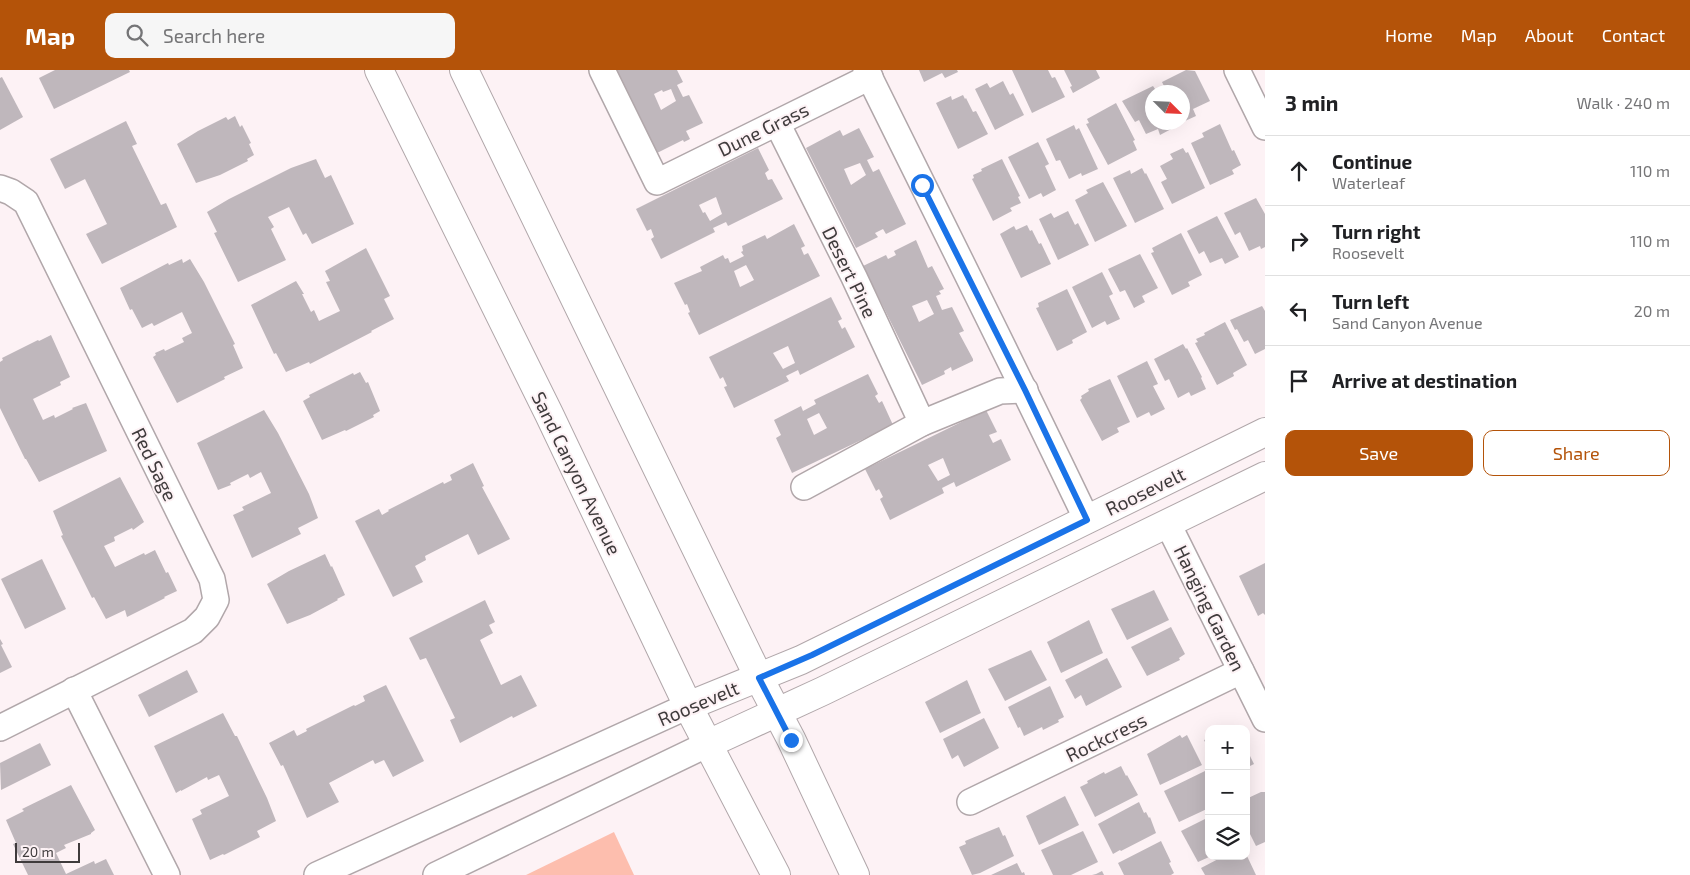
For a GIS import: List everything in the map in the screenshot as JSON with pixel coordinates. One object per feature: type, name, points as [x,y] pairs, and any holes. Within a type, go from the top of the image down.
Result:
[{"type":"main road","name":"Sand Canyon Avenue","points":[[380,70],[549,414],[688,706],[776,875]]},
{"type":"main road","points":[[464,70],[759,678],[778,713],[855,875]]},
{"type":"main road","name":"Roosevelt","points":[[688,706],[807,658],[1265,432]]},
{"type":"main road","name":"Roosevelt","points":[[708,744],[778,713],[1265,476]]},
{"type":"street","name":"Dune Grass","points":[[602,70],[657,182],[777,123],[868,73]]},
{"type":"street","points":[[1237,70],[1265,127]]},
{"type":"street","points":[[868,73],[1025,390],[1087,520]]},
{"type":"street","name":"Desert Pine","points":[[777,123],[854,277],[922,423]]},
{"type":"street","name":"Red Sage","points":[[0,188],[11,192],[26,202],[212,579],[216,600],[207,617],[193,631],[0,728]]},
{"type":"street","points":[[804,487],[922,423],[1000,392],[1025,390]]},
{"type":"street","name":"Hanging Garden","points":[[1168,524],[1265,719]]},
{"type":"street","name":"Rockcress","points":[[970,802],[1241,671]]},
{"type":"street","points":[[74,690],[166,875]]},
{"type":"street","name":"Roosevelt","points":[[317,875],[688,706]]},
{"type":"street","name":"Roosevelt","points":[[436,875],[708,744]]},
{"type":"shaded area","points":[[614,832],[634,875],[526,875]]},
{"type":"building","points":[[55,70],[129,70],[130,72],[54,109],[39,78]]},
{"type":"building","points":[[614,70],[677,70],[683,82],[677,85],[683,97],[689,95],[703,123],[686,131],[690,139],[684,142],[683,140],[655,154]],"holes":[[[671,89],[676,101],[661,110],[654,94],[662,90],[663,92]]]},
{"type":"building","points":[[919,70],[957,70],[958,72],[945,78],[942,73],[924,82]]},
{"type":"building","points":[[1012,70],[1048,70],[1052,78],[1055,77],[1065,97],[1032,113]]},
{"type":"building","points":[[1064,70],[1096,70],[1100,78],[1073,93],[1070,87],[1072,86]]},
{"type":"building","points":[[1186,70],[1195,71],[1210,101],[1193,109],[1196,116],[1190,119],[1190,85],[1164,85],[1162,82]]},
{"type":"building","points":[[2,77],[23,117],[0,130],[0,78]]},
{"type":"building","points":[[1003,81],[1010,95],[1013,93],[1024,115],[995,130],[975,89],[987,83],[990,88]]},
{"type":"building","points":[[1145,90],[1145,130],[1156,130],[1146,134],[1139,120],[1135,122],[1122,101]]},
{"type":"building","points":[[963,95],[973,112],[976,111],[988,134],[958,149],[936,103],[951,96],[952,100]]},
{"type":"building","points":[[1116,103],[1135,140],[1133,141],[1137,150],[1108,165],[1086,124],[1089,123],[1087,119]]},
{"type":"building","points":[[235,116],[251,143],[249,144],[254,155],[247,159],[248,161],[220,175],[196,183],[177,144],[226,117],[228,120]]},
{"type":"building","points":[[126,121],[137,144],[132,146],[161,205],[166,203],[177,227],[102,264],[86,234],[107,224],[85,179],[65,189],[50,159]]},
{"type":"building","points":[[1220,124],[1232,151],[1234,150],[1241,165],[1232,170],[1234,174],[1210,185],[1191,143],[1204,137],[1202,133]]},
{"type":"building","points":[[1074,125],[1076,130],[1079,128],[1098,169],[1082,176],[1081,173],[1069,179],[1060,160],[1056,161],[1046,139]]},
{"type":"building","points":[[859,128],[874,157],[867,160],[873,172],[879,169],[906,224],[886,234],[883,229],[875,233],[878,237],[856,248],[806,148],[840,130],[843,136]],"holes":[[[860,163],[866,175],[851,185],[844,169]]]},
{"type":"building","points":[[1158,130],[1169,130],[1160,135]]},
{"type":"building","points":[[1038,142],[1049,164],[1045,166],[1056,190],[1043,197],[1041,193],[1029,199],[1008,157]]},
{"type":"building","points":[[758,148],[769,170],[765,173],[768,180],[772,179],[783,199],[728,226],[726,222],[713,228],[715,232],[661,259],[651,239],[654,237],[651,229],[647,231],[636,209]],"holes":[[[716,197],[722,214],[710,221],[699,205]]]},
{"type":"building","points":[[1183,148],[1186,153],[1188,152],[1205,188],[1172,204],[1161,182],[1167,179],[1160,166],[1173,159],[1170,154]]},
{"type":"building","points":[[316,159],[325,178],[331,175],[354,224],[312,244],[306,233],[303,235],[289,207],[268,217],[274,227],[271,229],[286,260],[238,282],[214,233],[217,232],[207,212],[291,168]]},
{"type":"building","points":[[1002,159],[1020,196],[1018,197],[1021,203],[1010,208],[1012,211],[993,221],[972,179],[974,178],[973,175],[982,171],[981,169]]},
{"type":"building","points":[[1142,168],[1164,209],[1135,223],[1113,178],[1130,170],[1131,174]]},
{"type":"building","points":[[1103,182],[1127,226],[1095,242],[1075,200],[1088,193],[1086,190]]},
{"type":"building","points":[[1256,198],[1265,214],[1265,247],[1261,249],[1260,246],[1249,251],[1240,232],[1235,235],[1224,213]]},
{"type":"building","points":[[1068,211],[1075,225],[1078,223],[1089,245],[1058,260],[1039,219],[1051,213],[1054,218]]},
{"type":"building","points":[[1217,216],[1239,257],[1225,264],[1222,258],[1210,263],[1204,251],[1199,254],[1187,231]]},
{"type":"building","points":[[794,224],[805,246],[801,248],[804,255],[808,253],[820,276],[699,335],[688,313],[690,312],[687,304],[685,305],[674,283],[702,271],[700,267],[723,255],[725,259],[728,258],[730,263],[744,256],[741,252],[743,251],[742,246],[765,235],[767,239]],"holes":[[[746,265],[754,280],[740,287],[734,271]]]},
{"type":"building","points":[[1027,225],[1030,231],[1032,230],[1039,244],[1041,243],[1051,264],[1021,278],[1000,234],[1014,226],[1016,230]]},
{"type":"building","points":[[1181,233],[1202,275],[1188,282],[1190,286],[1172,295],[1151,253],[1154,252],[1152,248]]},
{"type":"building","points":[[916,240],[928,268],[932,266],[944,289],[939,291],[941,294],[936,296],[942,310],[952,307],[964,331],[959,333],[973,359],[973,361],[952,371],[951,367],[944,371],[945,374],[922,385],[863,266],[886,255],[888,259],[896,255],[894,251]],"holes":[[[927,300],[934,314],[919,322],[912,306]]]},
{"type":"building","points":[[366,248],[390,296],[384,299],[394,319],[310,364],[309,362],[286,372],[276,353],[274,354],[251,305],[296,281],[304,294],[302,294],[311,312],[314,310],[319,321],[340,311],[326,282],[330,281],[325,271]]},
{"type":"building","points":[[1140,254],[1158,288],[1142,296],[1145,302],[1134,308],[1125,290],[1120,292],[1108,269]]},
{"type":"building","points":[[182,259],[183,263],[190,259],[204,282],[235,344],[233,345],[243,368],[177,403],[153,357],[156,355],[155,353],[164,349],[165,351],[184,342],[182,338],[192,333],[182,312],[154,326],[152,323],[142,328],[132,309],[130,310],[120,288],[168,263],[169,265]]},
{"type":"building","points":[[1102,272],[1113,294],[1109,296],[1120,319],[1107,325],[1105,321],[1092,328],[1072,287]]},
{"type":"building","points":[[1067,289],[1087,332],[1072,340],[1073,343],[1057,351],[1036,308],[1039,307],[1038,303]]},
{"type":"building","points":[[831,297],[842,319],[838,321],[842,329],[845,327],[855,347],[800,375],[798,370],[786,376],[789,381],[734,408],[724,387],[727,386],[723,377],[720,379],[709,357]],"holes":[[[788,346],[795,363],[783,369],[773,353]]]},
{"type":"building","points":[[1262,306],[1265,311],[1265,349],[1255,354],[1248,340],[1244,342],[1230,320]]},
{"type":"building","points":[[1225,322],[1247,365],[1233,373],[1234,376],[1217,385],[1195,343],[1198,342],[1196,339],[1205,335],[1204,333]]},
{"type":"building","points":[[51,335],[70,377],[60,382],[61,385],[33,399],[43,420],[54,415],[55,418],[72,408],[86,403],[107,451],[39,482],[25,459],[0,408],[0,362],[3,360],[2,358]]},
{"type":"building","points":[[1183,344],[1202,377],[1206,389],[1191,396],[1189,392],[1178,398],[1169,379],[1165,381],[1154,359]]},
{"type":"building","points":[[1147,361],[1158,384],[1153,386],[1165,409],[1151,416],[1149,412],[1137,418],[1117,376]]},
{"type":"building","points":[[360,372],[366,383],[368,382],[380,411],[373,415],[374,417],[346,431],[322,440],[303,401],[310,397],[309,395],[353,373],[354,375]]},
{"type":"building","points":[[868,374],[878,394],[875,396],[879,403],[882,401],[893,425],[792,473],[776,438],[781,435],[774,420],[801,406],[803,411],[816,404],[814,400]],"holes":[[[819,413],[827,428],[814,435],[807,419]]]},
{"type":"building","points":[[1110,379],[1130,422],[1117,428],[1119,432],[1102,441],[1080,400],[1081,396],[1089,391],[1088,389]]},
{"type":"building","points":[[264,410],[309,494],[318,518],[298,528],[301,534],[252,558],[233,515],[244,510],[242,507],[271,493],[261,472],[250,478],[248,474],[230,483],[231,485],[218,490],[197,443]]},
{"type":"building","points":[[986,410],[997,432],[989,435],[993,443],[1001,439],[1011,460],[956,487],[954,482],[942,488],[944,493],[890,520],[880,499],[883,497],[879,489],[876,491],[865,469]],"holes":[[[943,458],[950,475],[938,481],[928,465]]]},
{"type":"building","points":[[473,463],[484,486],[482,487],[510,539],[478,555],[468,534],[425,556],[426,560],[415,566],[423,582],[393,597],[355,521],[379,509],[382,515],[388,510],[443,482],[444,484],[452,480],[450,475]]},
{"type":"building","points":[[120,477],[144,522],[133,530],[132,528],[114,537],[115,541],[104,546],[115,567],[144,553],[145,555],[155,550],[177,591],[127,617],[125,610],[106,619],[94,597],[92,598],[61,536],[63,535],[53,511]]},
{"type":"building","points":[[325,554],[345,595],[310,615],[287,624],[267,584]]},
{"type":"building","points":[[42,559],[66,609],[25,629],[1,579]]},
{"type":"building","points":[[1265,563],[1265,615],[1263,613],[1258,616],[1239,576]]},
{"type":"building","points":[[1154,590],[1169,620],[1127,640],[1111,609]]},
{"type":"building","points":[[485,600],[495,622],[489,625],[493,633],[480,640],[501,685],[521,675],[537,706],[513,718],[512,716],[460,743],[450,720],[455,718],[426,658],[420,660],[409,638]]},
{"type":"building","points":[[1089,620],[1103,653],[1061,673],[1047,642]]},
{"type":"building","points":[[1171,627],[1185,654],[1179,658],[1180,660],[1147,676],[1131,647]]},
{"type":"building","points":[[0,639],[12,667],[0,673]]},
{"type":"building","points":[[1031,650],[1047,680],[1005,701],[988,669]]},
{"type":"building","points":[[1107,658],[1122,687],[1086,706],[1081,695],[1075,699],[1065,680]]},
{"type":"building","points":[[187,670],[198,692],[149,717],[138,695]]},
{"type":"building","points":[[967,680],[981,713],[940,733],[925,702]]},
{"type":"building","points":[[386,685],[424,761],[393,777],[384,760],[375,764],[373,760],[329,783],[339,802],[307,818],[283,765],[281,766],[269,743],[294,730],[297,736],[307,731],[306,729],[365,701],[363,696]]},
{"type":"building","points":[[1050,686],[1064,717],[1058,720],[1059,722],[1043,730],[1042,727],[1024,736],[1008,707]]},
{"type":"building","points":[[223,713],[235,736],[237,736],[276,821],[257,831],[260,837],[210,860],[192,819],[202,814],[200,810],[229,796],[219,775],[208,780],[207,777],[176,793],[154,746]]},
{"type":"building","points":[[984,718],[999,748],[964,767],[958,755],[952,759],[943,739]]},
{"type":"building","points":[[1180,735],[1182,738],[1187,735],[1202,765],[1160,785],[1147,754]]},
{"type":"building","points":[[40,743],[51,765],[1,790],[0,763]]},
{"type":"building","points":[[1250,756],[1254,764],[1250,766]]},
{"type":"building","points":[[1121,766],[1138,795],[1095,817],[1080,787],[1104,772],[1105,774]]},
{"type":"building","points":[[1205,771],[1205,810],[1179,822],[1164,791]]},
{"type":"building","points":[[71,785],[95,830],[91,834],[64,845],[66,848],[56,853],[66,874],[94,861],[95,864],[106,859],[114,875],[28,875],[13,844],[16,843],[6,820],[24,811],[22,809]]},
{"type":"building","points":[[1265,792],[1265,842],[1256,846],[1250,834],[1250,797]]},
{"type":"building","points":[[1065,796],[1079,825],[1039,845],[1026,816]]},
{"type":"building","points":[[1139,802],[1144,813],[1146,812],[1150,817],[1156,833],[1113,854],[1098,824]]},
{"type":"building","points":[[1205,819],[1205,859],[1198,862],[1181,831]]},
{"type":"building","points":[[999,827],[1003,836],[1005,835],[1014,856],[972,875],[959,847],[966,844],[965,841]]},
{"type":"building","points":[[1083,831],[1098,862],[1071,875],[1053,875],[1041,850]]},
{"type":"building","points":[[1161,841],[1174,873],[1171,875],[1124,875],[1118,863]]},
{"type":"building","points":[[1216,860],[1249,860],[1256,875],[1205,875],[1201,868]]},
{"type":"building","points":[[1017,863],[1025,875],[991,875]]},
{"type":"building","points":[[1102,871],[1104,875],[1092,875],[1096,874]]},
{"type":"route","points":[[791,740],[759,678],[812,655],[1087,520],[1025,390],[922,185]]}]
